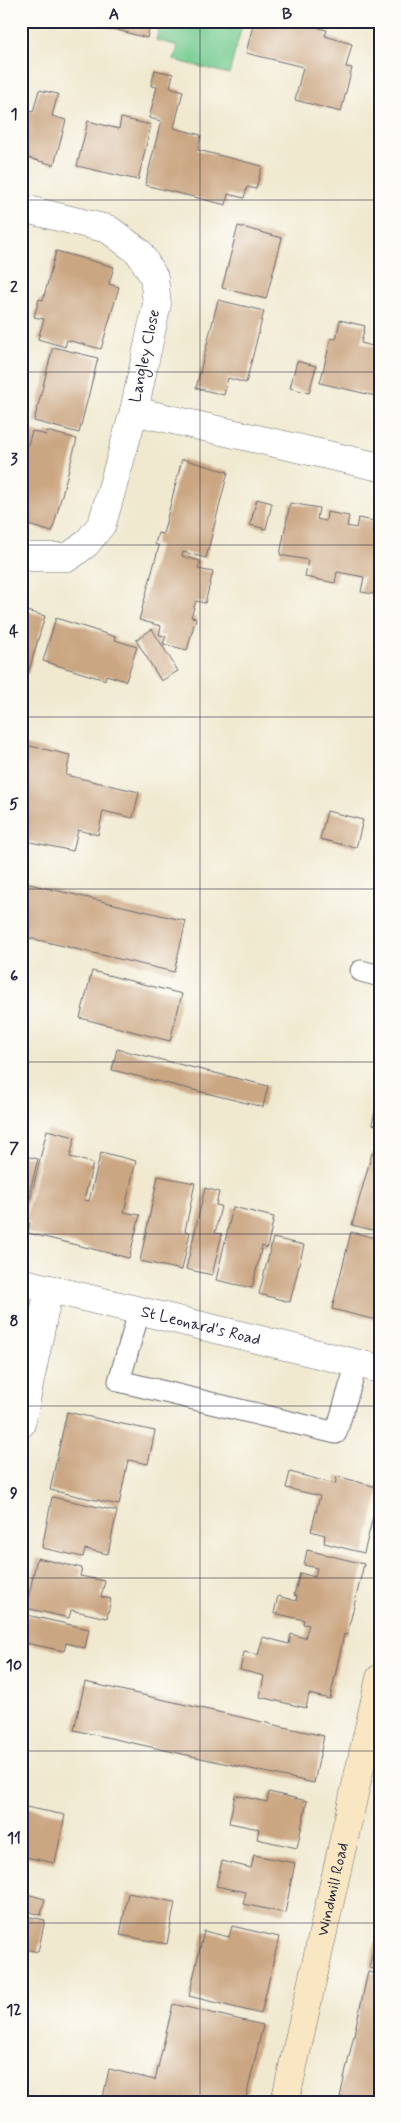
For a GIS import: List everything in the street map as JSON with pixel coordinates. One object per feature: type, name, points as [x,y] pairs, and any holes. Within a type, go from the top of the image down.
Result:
[{"type":"main road","name":"Windmill Road","points":[[285,2102],[380,1678]]},
{"type":"street","name":"Langley Close","points":[[21,208],[108,229],[138,252],[154,277],[157,304],[134,411],[102,524],[87,543],[69,557],[32,557],[21,555]]},
{"type":"street","name":"Langley Close","points":[[134,411],[380,467]]},
{"type":"street","name":"St Leonard's Road","points":[[21,1282],[140,1309],[368,1366]]},
{"type":"street","points":[[21,1424],[49,1289]]},
{"type":"lane","points":[[140,1309],[119,1382],[336,1433],[368,1366]]},
{"type":"green space","points":[[161,21],[222,21],[242,26],[229,74],[174,60],[178,46],[156,40]]},
{"type":"building","points":[[84,21],[151,21],[147,38]]},
{"type":"building","points":[[254,21],[320,21],[319,28],[327,30],[325,36],[352,44],[346,67],[352,68],[341,112],[295,100],[303,67],[246,53]]},
{"type":"building","points":[[155,70],[173,74],[170,87],[183,91],[174,128],[201,135],[198,150],[262,166],[256,189],[247,187],[244,198],[228,194],[226,205],[145,185],[161,121],[149,118],[157,87],[151,86]]},
{"type":"building","points":[[39,90],[58,94],[52,116],[66,120],[54,165],[21,156],[21,109],[33,112]]},
{"type":"building","points":[[121,118],[151,125],[138,180],[77,166],[88,121],[119,129]]},
{"type":"building","points":[[238,226],[282,238],[266,299],[222,288]]},
{"type":"building","points":[[56,251],[114,267],[109,284],[119,287],[101,349],[67,340],[65,347],[38,339],[44,319],[34,317],[39,299],[43,300]]},
{"type":"building","points":[[218,300],[264,311],[246,383],[228,378],[224,395],[196,388]]},
{"type":"building","points":[[340,320],[365,326],[361,343],[380,348],[380,397],[320,383],[331,338],[336,339]]},
{"type":"building","points":[[53,347],[98,358],[79,433],[34,421]]},
{"type":"building","points":[[297,361],[316,366],[309,393],[290,388]]},
{"type":"building","points":[[32,431],[46,435],[47,431],[77,439],[52,532],[21,523],[21,469]]},
{"type":"building","points":[[182,459],[228,472],[206,558],[183,552],[182,556],[200,561],[198,569],[213,572],[205,603],[196,601],[191,617],[196,618],[187,650],[163,644],[166,636],[159,635],[161,626],[139,620],[159,546],[155,544],[158,533],[163,534]]},
{"type":"building","points":[[257,499],[272,503],[266,529],[250,525]]},
{"type":"building","points":[[290,503],[319,508],[317,519],[326,521],[327,512],[349,516],[347,526],[356,528],[358,518],[375,521],[373,534],[380,535],[380,595],[361,592],[364,577],[337,572],[335,583],[305,577],[308,560],[280,555]]},
{"type":"building","points":[[26,611],[45,616],[28,674],[21,672],[21,617],[23,618]]},
{"type":"building","points":[[56,618],[116,637],[115,640],[137,647],[126,681],[106,675],[105,680],[43,661]]},
{"type":"building","points":[[152,629],[178,671],[161,681],[136,640]]},
{"type":"building","points":[[21,744],[70,755],[66,775],[139,792],[133,818],[103,811],[98,835],[78,830],[73,851],[21,840]]},
{"type":"building","points":[[327,811],[363,820],[356,848],[320,839]]},
{"type":"building","points":[[21,882],[186,921],[174,972],[21,936]]},
{"type":"building","points":[[92,971],[182,994],[170,1041],[80,1018]]},
{"type":"building","points":[[117,1049],[268,1086],[263,1107],[112,1070]]},
{"type":"building","points":[[380,1096],[380,1126],[372,1124]]},
{"type":"building","points":[[47,1130],[75,1137],[70,1157],[93,1163],[84,1200],[89,1201],[101,1152],[136,1161],[124,1212],[140,1215],[129,1258],[28,1233],[30,1223],[25,1221]]},
{"type":"building","points":[[372,1153],[380,1155],[380,1232],[352,1225]]},
{"type":"building","points":[[21,1155],[38,1159],[22,1222],[21,1222]]},
{"type":"building","points":[[158,1176],[195,1183],[185,1231],[190,1232],[182,1270],[140,1261]]},
{"type":"building","points":[[205,1188],[219,1192],[216,1205],[221,1206],[215,1233],[222,1234],[212,1275],[186,1269]]},
{"type":"building","points":[[233,1207],[274,1217],[267,1248],[262,1246],[252,1288],[216,1280]]},
{"type":"building","points":[[351,1232],[380,1239],[380,1321],[332,1309]]},
{"type":"building","points":[[273,1238],[304,1245],[290,1302],[259,1294]]},
{"type":"building","points":[[67,1412],[155,1431],[148,1464],[128,1460],[119,1505],[50,1490]]},
{"type":"building","points":[[290,1472],[335,1484],[337,1476],[380,1488],[364,1553],[324,1543],[325,1535],[311,1531],[320,1496],[286,1488]]},
{"type":"building","points":[[52,1497],[117,1511],[108,1554],[85,1549],[83,1557],[42,1548]]},
{"type":"building","points":[[307,1550],[364,1564],[347,1635],[344,1634],[330,1699],[309,1694],[306,1708],[260,1697],[264,1676],[240,1670],[244,1652],[258,1655],[263,1637],[289,1644],[291,1634],[305,1638],[309,1625],[303,1624],[304,1620],[274,1613],[278,1596],[296,1601],[297,1596],[294,1595],[300,1573],[315,1577],[317,1568],[304,1565]]},
{"type":"building","points":[[37,1558],[82,1568],[80,1576],[105,1581],[101,1597],[111,1599],[107,1618],[71,1610],[69,1618],[26,1608]]},
{"type":"building","points":[[27,1615],[89,1629],[85,1648],[66,1643],[64,1651],[21,1642]]},
{"type":"building","points":[[85,1682],[324,1736],[314,1783],[74,1730]]},
{"type":"building","points":[[269,1792],[307,1801],[297,1848],[257,1839],[259,1829],[229,1823],[235,1795],[267,1802]]},
{"type":"building","points":[[21,1806],[65,1815],[55,1863],[21,1856]]},
{"type":"building","points":[[254,1855],[295,1863],[285,1913],[243,1904],[246,1892],[216,1886],[222,1861],[251,1868]]},
{"type":"building","points":[[21,1877],[27,1879],[23,1893],[45,1899],[41,1915],[21,1910]]},
{"type":"building","points":[[128,1893],[175,1902],[167,1944],[120,1935]]},
{"type":"building","points":[[21,1915],[45,1920],[38,1952],[21,1948]]},
{"type":"building","points":[[380,1925],[380,1970],[369,1968]]},
{"type":"building","points":[[232,1926],[279,1937],[261,2014],[189,1996],[204,1931],[229,1937]]},
{"type":"building","points":[[368,1972],[380,1974],[380,2102],[361,2102],[340,2097]]},
{"type":"building","points":[[173,2004],[263,2025],[245,2102],[102,2102],[109,2069],[155,2080]]}]
